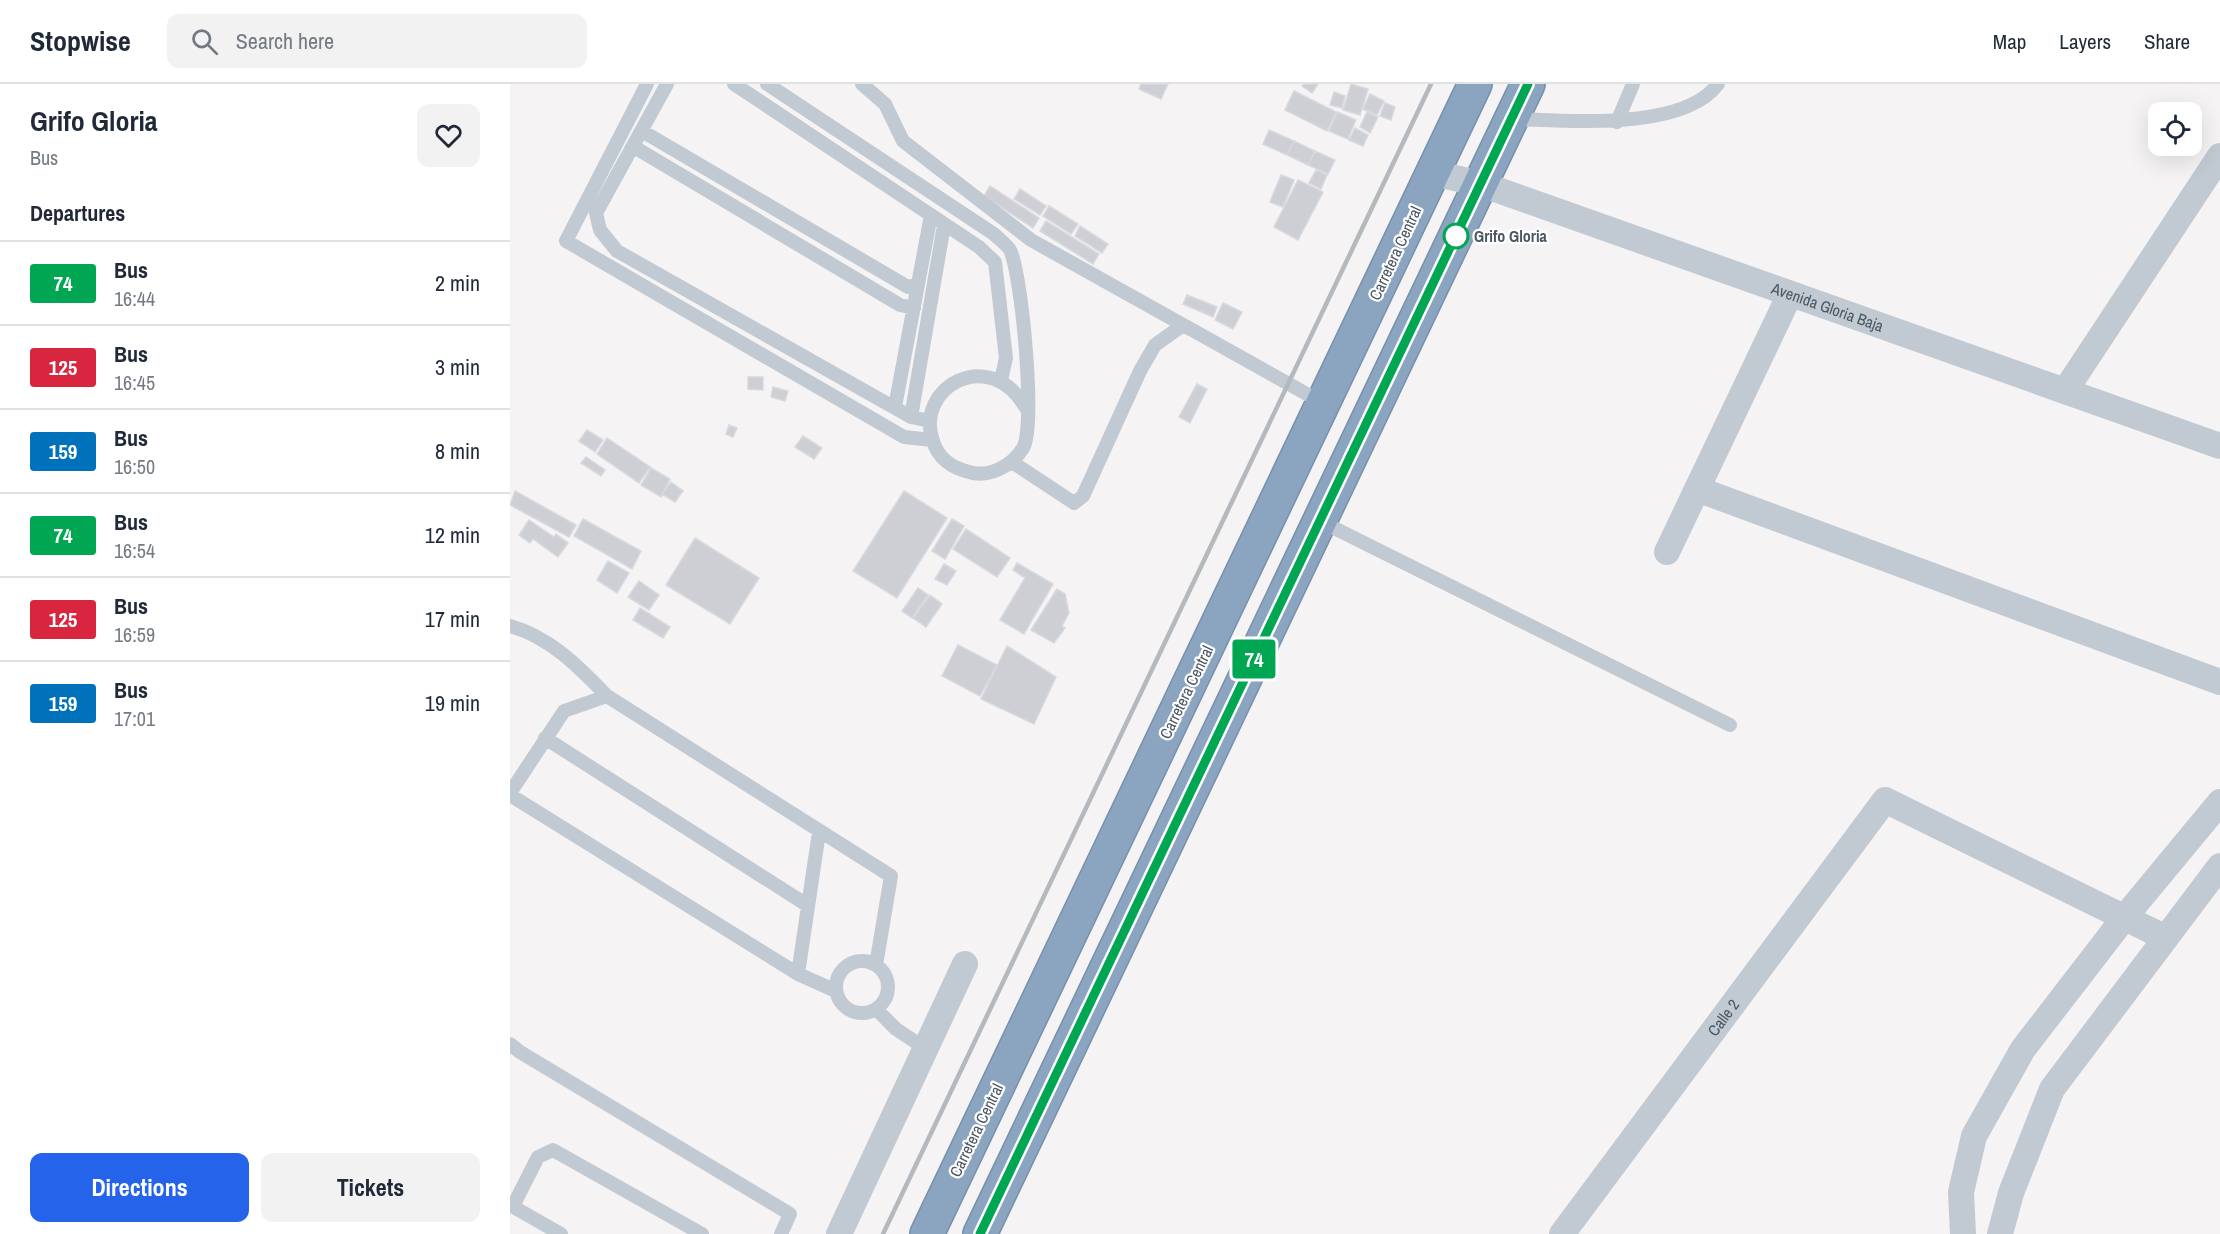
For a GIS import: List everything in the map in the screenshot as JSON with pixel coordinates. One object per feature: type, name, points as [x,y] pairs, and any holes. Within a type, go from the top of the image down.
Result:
[{"type":"highway","name":"Carretera Central","points":[[927,1234],[1475,84]]},
{"type":"highway","points":[[980,1234],[1528,84]]},
{"type":"street","points":[[2065,391],[2220,156]]},
{"type":"street","name":"Avenida Gloria Baja","points":[[1433,173],[1480,184],[2220,446]]},
{"type":"street","points":[[1667,552],[1790,294]]},
{"type":"street","points":[[1697,489],[2220,682]]},
{"type":"street","name":"Calle 2","points":[[1562,1234],[1885,800],[2124,918]]},
{"type":"street","points":[[1963,1234],[1961,1192],[1974,1136],[2023,1049],[2124,918],[2220,802]]},
{"type":"street","points":[[2000,1234],[2011,1193],[2052,1089],[2220,866]]},
{"type":"street","points":[[2124,918],[2164,938]]},
{"type":"street","points":[[839,1234],[965,964]]},
{"type":"lane","points":[[647,84],[566,241],[904,437],[932,440]]},
{"type":"lane","points":[[667,84],[596,213],[600,230],[617,251],[911,417],[930,422]]},
{"type":"lane","points":[[734,84],[979,247],[995,262],[1006,358],[1001,380]]},
{"type":"lane","points":[[767,84],[994,234],[1010,250],[1029,377],[1026,408],[1028,428],[1024,447],[1011,462],[994,472],[976,474],[957,469],[942,458],[932,440],[930,422],[935,403],[947,387],[955,382],[983,375],[1001,380],[1017,392],[1026,408]]},
{"type":"lane","points":[[862,84],[885,104],[903,141],[1031,240],[1323,403]]},
{"type":"lane","points":[[1617,122],[1633,84]]},
{"type":"lane","points":[[1512,119],[1617,122],[1685,108],[1718,84]]},
{"type":"lane","points":[[642,131],[908,287],[918,284]]},
{"type":"lane","points":[[633,147],[900,305],[914,308]]},
{"type":"lane","points":[[895,407],[931,216]]},
{"type":"lane","points":[[911,417],[944,225]]},
{"type":"lane","points":[[1011,462],[1074,502],[1083,496],[1140,371],[1155,345],[1183,325]]},
{"type":"lane","points":[[1320,521],[1730,726]]},
{"type":"lane","points":[[510,626],[525,630],[571,659],[607,696],[891,876],[876,965]]},
{"type":"lane","points":[[607,696],[564,711],[510,794],[798,974],[836,991],[847,1008],[866,1013],[876,1009],[888,992],[883,972],[876,965],[866,961],[847,965],[840,972],[836,991]]},
{"type":"lane","points":[[545,738],[807,905]]},
{"type":"lane","points":[[798,974],[819,832]]},
{"type":"lane","points":[[876,1009],[896,1029],[926,1049]]},
{"type":"lane","points":[[510,1044],[520,1053],[790,1214],[781,1234]]},
{"type":"lane","points":[[561,1234],[511,1205],[538,1156],[553,1150],[702,1234]]},
{"type":"building","points":[[1141,84],[1168,84],[1161,99],[1139,89]]},
{"type":"building","points":[[1318,84],[1312,93],[1302,86]]},
{"type":"building","points":[[1351,84],[1368,89],[1360,115],[1343,110]]},
{"type":"building","points":[[1294,91],[1336,112],[1327,131],[1285,110]]},
{"type":"building","points":[[1334,92],[1345,96],[1342,108],[1330,105]]},
{"type":"building","points":[[1370,94],[1384,101],[1377,115],[1363,109]]},
{"type":"building","points":[[1385,103],[1395,107],[1391,120],[1380,116]]},
{"type":"building","points":[[1337,112],[1356,120],[1348,139],[1329,131]]},
{"type":"building","points":[[1367,112],[1378,117],[1370,133],[1360,127]]},
{"type":"building","points":[[1355,128],[1368,135],[1363,146],[1349,140]]},
{"type":"building","points":[[1269,130],[1294,141],[1287,155],[1263,144]]},
{"type":"building","points":[[1294,141],[1315,151],[1308,165],[1287,155]]},
{"type":"building","points":[[1315,151],[1335,160],[1328,174],[1308,165]]},
{"type":"building","points":[[1316,170],[1327,175],[1321,189],[1309,183]]},
{"type":"building","points":[[1281,175],[1294,180],[1283,207],[1270,202]]},
{"type":"building","points":[[1298,180],[1323,192],[1298,240],[1274,227]]},
{"type":"building","points":[[990,186],[1039,218],[1033,228],[984,196]]},
{"type":"building","points":[[1020,189],[1046,206],[1040,215],[1014,199]]},
{"type":"building","points":[[1049,206],[1078,224],[1071,234],[1043,216]]},
{"type":"building","points":[[1046,221],[1099,254],[1093,264],[1040,231]]},
{"type":"building","points":[[1080,226],[1108,244],[1102,253],[1075,236]]},
{"type":"building","points":[[1187,295],[1217,307],[1213,317],[1183,304]]},
{"type":"building","points":[[1223,303],[1242,312],[1233,329],[1215,320]]},
{"type":"building","points":[[748,377],[763,377],[763,390],[748,389]]},
{"type":"building","points":[[1197,384],[1207,389],[1190,423],[1179,417]]},
{"type":"building","points":[[773,387],[788,391],[785,401],[771,397]]},
{"type":"building","points":[[729,425],[737,428],[733,437],[726,434]]},
{"type":"building","points":[[587,430],[603,440],[595,452],[579,441]]},
{"type":"building","points":[[803,436],[822,448],[814,459],[795,447]]},
{"type":"building","points":[[607,438],[650,467],[639,483],[597,454]]},
{"type":"building","points":[[586,457],[605,470],[601,476],[581,463]]},
{"type":"building","points":[[651,468],[670,479],[661,497],[641,485]]},
{"type":"building","points":[[671,482],[683,491],[675,502],[662,494]]},
{"type":"building","points":[[515,491],[576,525],[569,537],[510,505]]},
{"type":"building","points":[[904,491],[947,518],[897,598],[853,571]]},
{"type":"building","points":[[583,519],[641,551],[632,569],[574,536]]},
{"type":"building","points":[[952,519],[964,526],[945,559],[932,551]]},
{"type":"building","points":[[529,520],[554,537],[556,534],[568,543],[558,557],[533,539],[530,543],[519,535]]},
{"type":"building","points":[[966,529],[1010,558],[997,577],[953,549]]},
{"type":"building","points":[[695,538],[759,578],[730,624],[666,585]]},
{"type":"building","points":[[608,561],[629,573],[617,593],[597,580]]},
{"type":"building","points":[[1017,563],[1053,584],[1024,634],[1000,620],[1025,578],[1013,570]]},
{"type":"building","points":[[944,564],[956,571],[947,585],[935,579]]},
{"type":"building","points":[[639,581],[659,595],[649,610],[628,597]]},
{"type":"building","points":[[918,588],[928,595],[912,618],[902,611]]},
{"type":"building","points":[[1057,589],[1065,594],[1069,613],[1062,626],[1065,628],[1054,643],[1031,630]]},
{"type":"building","points":[[930,595],[942,604],[926,627],[913,618]]},
{"type":"building","points":[[640,608],[670,627],[663,638],[633,620]]},
{"type":"building","points":[[958,645],[997,665],[980,696],[942,676]]},
{"type":"building","points":[[1007,646],[1056,677],[1034,724],[981,699]]},
{"type":"railway","points":[[883,1234],[1431,84]]},
{"type":"bus line","name":"74","points":[[980,1234],[1528,84]]},
{"type":"place","name":"Grifo Gloria","points":[[1456,236]]}]
